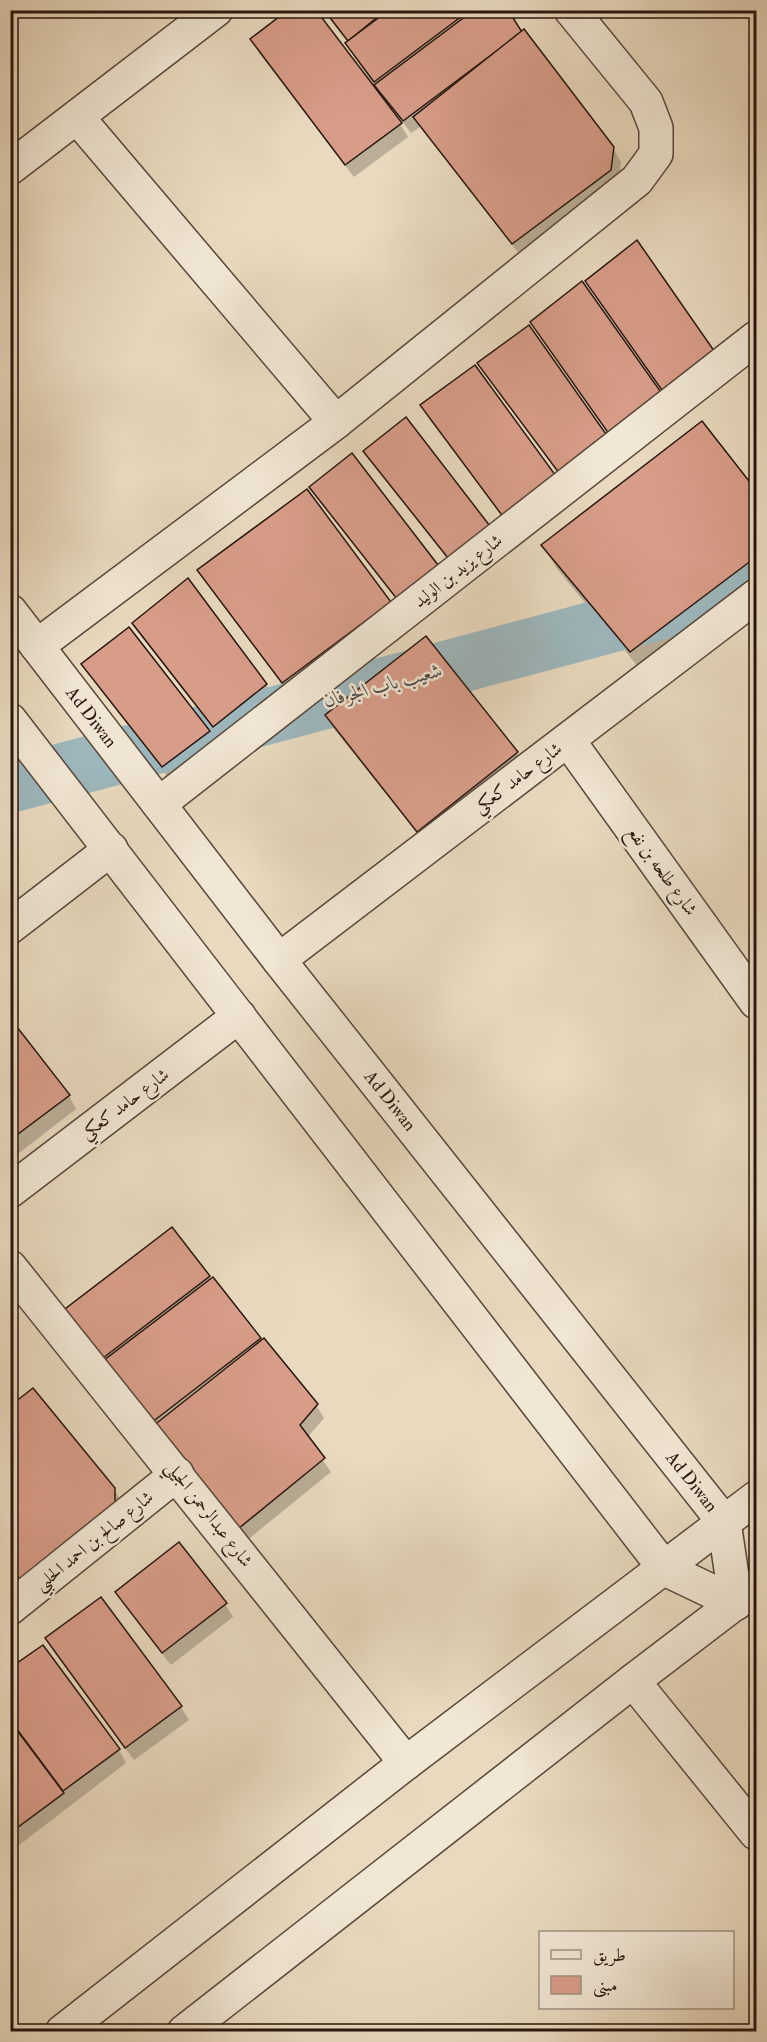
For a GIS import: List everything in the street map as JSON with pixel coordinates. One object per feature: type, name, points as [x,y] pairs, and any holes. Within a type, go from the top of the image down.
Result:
[{"type":"street","points":[[10,168],[216,10]]},
{"type":"street","points":[[37,646],[336,422],[637,180],[656,154],[656,128],[646,102],[571,10]]},
{"type":"street","points":[[77,117],[336,422]]},
{"type":"street","name":"شارع يزيد بن الوليد","points":[[159,804],[756,338]]},
{"type":"street","name":"شارع حامد كعكي","points":[[279,960],[756,596]]},
{"type":"street","name":"Ad Diwan","points":[[10,611],[279,960],[724,1522],[746,1595]]},
{"type":"street","points":[[10,720],[664,1569],[746,1595]]},
{"type":"street","name":"شارع طلحه بن نفع","points":[[568,740],[756,1002]]},
{"type":"street","points":[[10,927],[111,849]]},
{"type":"street","name":"شارع حامد كعكي","points":[[10,1191],[239,1016]]},
{"type":"street","name":"شارع عبدالرحمن الجيلي","points":[[10,1267],[406,1763]]},
{"type":"street","name":"شارع صالح بن احمد الحلبي","points":[[10,1608],[177,1474]]},
{"type":"street","points":[[62,2031],[406,1763],[756,1498]]},
{"type":"street","points":[[184,2031],[746,1595]]},
{"type":"street","points":[[633,1681],[756,1833]]},
{"type":"building","points":[[288,10],[316,10],[402,123],[345,165],[250,39]]},
{"type":"building","points":[[324,10],[386,10],[348,41]]},
{"type":"building","points":[[389,10],[470,10],[374,82],[345,43]]},
{"type":"building","points":[[474,10],[508,10],[522,32],[403,121],[374,85]]},
{"type":"building","points":[[524,29],[614,147],[611,170],[512,244],[413,117]]},
{"type":"building","points":[[637,240],[717,355],[664,393],[585,281]]},
{"type":"building","points":[[582,281],[663,395],[609,434],[530,322]]},
{"type":"building","points":[[529,325],[606,434],[559,473],[477,363]]},
{"type":"building","points":[[475,365],[556,476],[504,518],[420,405]]},
{"type":"building","points":[[406,417],[493,530],[452,563],[363,451]]},
{"type":"building","points":[[702,421],[756,490],[756,557],[630,652],[541,545]]},
{"type":"building","points":[[352,453],[438,565],[397,599],[309,487]]},
{"type":"building","points":[[307,489],[391,602],[282,683],[197,570]]},
{"type":"building","points":[[188,578],[267,684],[213,727],[132,623]]},
{"type":"building","points":[[129,627],[210,731],[162,767],[81,664]]},
{"type":"building","points":[[426,636],[518,752],[417,832],[325,715]]},
{"type":"building","points":[[10,1018],[70,1095],[10,1140]]},
{"type":"building","points":[[172,1227],[210,1276],[103,1358],[65,1309]]},
{"type":"building","points":[[213,1277],[261,1338],[151,1423],[103,1361]]},
{"type":"building","points":[[264,1338],[318,1404],[300,1425],[325,1458],[238,1529],[153,1426]]},
{"type":"building","points":[[33,1388],[115,1488],[115,1503],[20,1579],[10,1568],[10,1406]]},
{"type":"building","points":[[179,1542],[227,1603],[162,1653],[115,1592]]},
{"type":"building","points":[[101,1597],[182,1706],[125,1748],[45,1638]]},
{"type":"building","points":[[43,1645],[120,1749],[63,1791],[10,1720],[10,1668]]},
{"type":"building","points":[[10,1721],[64,1793],[10,1833]]},
{"type":"waterway","name":"شعيب باب الجرفان","points":[[10,785],[756,586]]}]
